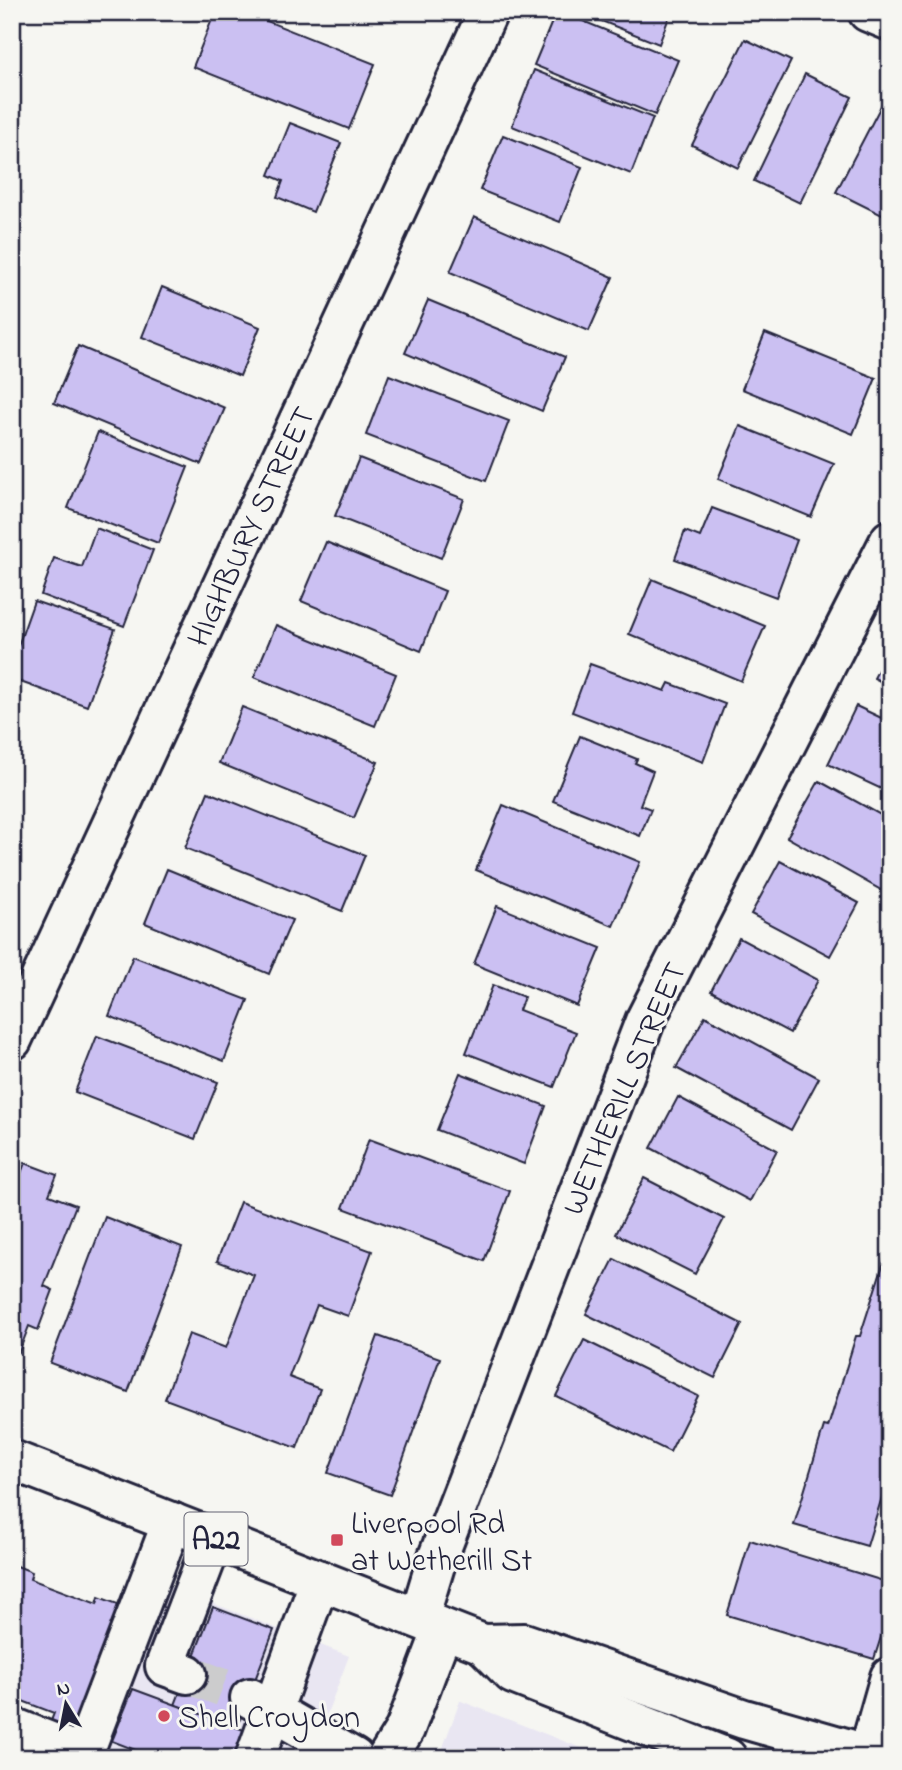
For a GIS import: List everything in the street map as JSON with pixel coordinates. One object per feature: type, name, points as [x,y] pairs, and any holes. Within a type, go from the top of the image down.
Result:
[{"type":"main road","name":"HIGHBURY STREET","points":[[12,1040],[488,12]]},
{"type":"main road","points":[[868,12],[890,21]]},
{"type":"main road","name":"WETHERILL STREET","points":[[387,1758],[405,1729],[431,1624],[436,1562],[645,1021],[890,540]]},
{"type":"main road","name":"A22","points":[[12,1460],[483,1643],[524,1643],[698,1703],[864,1755]]},
{"type":"main road","points":[[12,1727],[83,1755],[173,1522]]},
{"type":"main road","points":[[176,1670],[214,1538]]},
{"type":"main road","points":[[255,1758],[260,1703],[320,1580]]},
{"type":"main road","name":"A22","points":[[483,1643],[513,1674],[680,1749],[727,1758]]},
{"type":"main road","points":[[864,1755],[890,1677]]},
{"type":"main road","points":[[260,1703],[354,1758]]},
{"type":"main road","points":[[680,1749],[698,1703]]},
{"type":"shaded area","points":[[163,1584],[349,1656],[310,1758],[95,1758]]},
{"type":"shaded area","points":[[461,1701],[607,1758],[439,1758]]},
{"type":"building","points":[[215,12],[244,12],[375,64],[349,129],[193,67]]},
{"type":"building","points":[[556,12],[678,60],[655,115],[534,65]]},
{"type":"building","points":[[579,12],[671,12],[659,44]]},
{"type":"building","points":[[745,39],[791,61],[738,168],[692,145]]},
{"type":"building","points":[[534,70],[653,118],[631,174],[512,126]]},
{"type":"building","points":[[805,74],[852,97],[800,203],[754,181]]},
{"type":"building","points":[[884,100],[890,102],[890,219],[836,192]]},
{"type":"building","points":[[290,123],[341,143],[313,212],[277,197],[283,181],[269,175]]},
{"type":"building","points":[[503,135],[582,167],[560,222],[480,190]]},
{"type":"building","points":[[474,217],[613,277],[589,331],[450,272]]},
{"type":"building","points":[[162,287],[260,327],[240,376],[142,337]]},
{"type":"building","points":[[428,300],[565,357],[542,411],[405,353]]},
{"type":"building","points":[[765,333],[876,378],[853,434],[742,389]]},
{"type":"building","points":[[78,346],[225,408],[201,464],[54,403]]},
{"type":"building","points":[[389,375],[509,421],[486,481],[366,435]]},
{"type":"building","points":[[740,426],[834,464],[811,517],[718,479]]},
{"type":"building","points":[[98,432],[188,467],[158,543],[68,508]]},
{"type":"building","points":[[359,458],[464,499],[441,558],[335,516]]},
{"type":"building","points":[[712,508],[797,540],[776,597],[675,559],[685,531],[700,537]]},
{"type":"building","points":[[96,528],[153,550],[124,626],[41,595],[54,558],[82,567]]},
{"type":"building","points":[[326,542],[445,591],[421,651],[301,601]]},
{"type":"building","points":[[652,579],[765,626],[741,681],[629,634]]},
{"type":"building","points":[[34,601],[115,629],[87,706],[12,679],[12,663]]},
{"type":"building","points":[[276,625],[396,674],[375,726],[254,677]]},
{"type":"building","points":[[890,648],[890,686],[874,678]]},
{"type":"building","points":[[590,664],[665,691],[669,683],[725,704],[703,762],[572,712]]},
{"type":"building","points":[[856,706],[890,722],[890,793],[828,764]]},
{"type":"building","points":[[242,707],[378,762],[354,818],[219,763]]},
{"type":"building","points":[[580,736],[637,759],[635,763],[653,771],[640,805],[651,809],[640,836],[553,801]]},
{"type":"building","points":[[819,781],[890,820],[890,895],[787,837]]},
{"type":"building","points":[[208,792],[365,855],[342,911],[185,848]]},
{"type":"building","points":[[503,805],[640,862],[613,926],[476,870]]},
{"type":"building","points":[[780,861],[859,903],[830,956],[751,914]]},
{"type":"building","points":[[167,869],[292,920],[269,974],[145,923]]},
{"type":"building","points":[[497,906],[601,948],[577,1006],[474,964]]},
{"type":"building","points":[[739,938],[818,980],[790,1033],[711,991]]},
{"type":"building","points":[[133,956],[248,1000],[224,1061],[109,1016]]},
{"type":"building","points":[[493,985],[524,997],[519,1010],[576,1032],[554,1087],[466,1053]]},
{"type":"building","points":[[705,1016],[819,1078],[791,1130],[676,1068]]},
{"type":"building","points":[[97,1036],[218,1082],[195,1139],[75,1092]]},
{"type":"building","points":[[460,1073],[546,1106],[524,1164],[437,1130]]},
{"type":"building","points":[[678,1097],[777,1150],[750,1201],[651,1148]]},
{"type":"building","points":[[369,1139],[510,1191],[484,1261],[343,1208]]},
{"type":"building","points":[[25,1163],[57,1175],[49,1195],[76,1205],[44,1286],[53,1290],[38,1330],[29,1326],[19,1352],[12,1349],[12,1196]]},
{"type":"building","points":[[644,1178],[724,1219],[695,1274],[616,1234]]},
{"type":"building","points":[[240,1202],[372,1251],[348,1316],[317,1305],[289,1377],[320,1389],[297,1448],[165,1399],[189,1334],[226,1348],[254,1275],[217,1261]]},
{"type":"building","points":[[105,1217],[182,1247],[128,1392],[50,1363]]},
{"type":"building","points":[[890,1243],[890,1471],[867,1546],[794,1525],[824,1426],[828,1427],[856,1336],[860,1336]]},
{"type":"building","points":[[614,1259],[742,1324],[715,1378],[586,1314]]},
{"type":"building","points":[[378,1336],[440,1358],[390,1495],[328,1473]]},
{"type":"building","points":[[584,1340],[698,1396],[670,1452],[556,1396]]},
{"type":"building","points":[[750,1540],[890,1583],[890,1609],[874,1659],[727,1615]]},
{"type":"building","points":[[12,1564],[32,1572],[30,1579],[97,1604],[99,1597],[131,1609],[84,1733],[51,1721],[54,1713],[12,1697]]},
{"type":"building","points":[[213,1607],[274,1630],[237,1727],[175,1705]]},
{"type":"building","name":"Shell Croydon","points":[[133,1689],[244,1730],[233,1758],[156,1758],[112,1741]]},
{"type":"tunnel","points":[[187,1674],[248,1697]]},
{"type":"place","name":"Liverpool Rd at Wetherill St","points":[[337,1540]]},
{"type":"place","name":"Shell Croydon","points":[[164,1716]]}]
